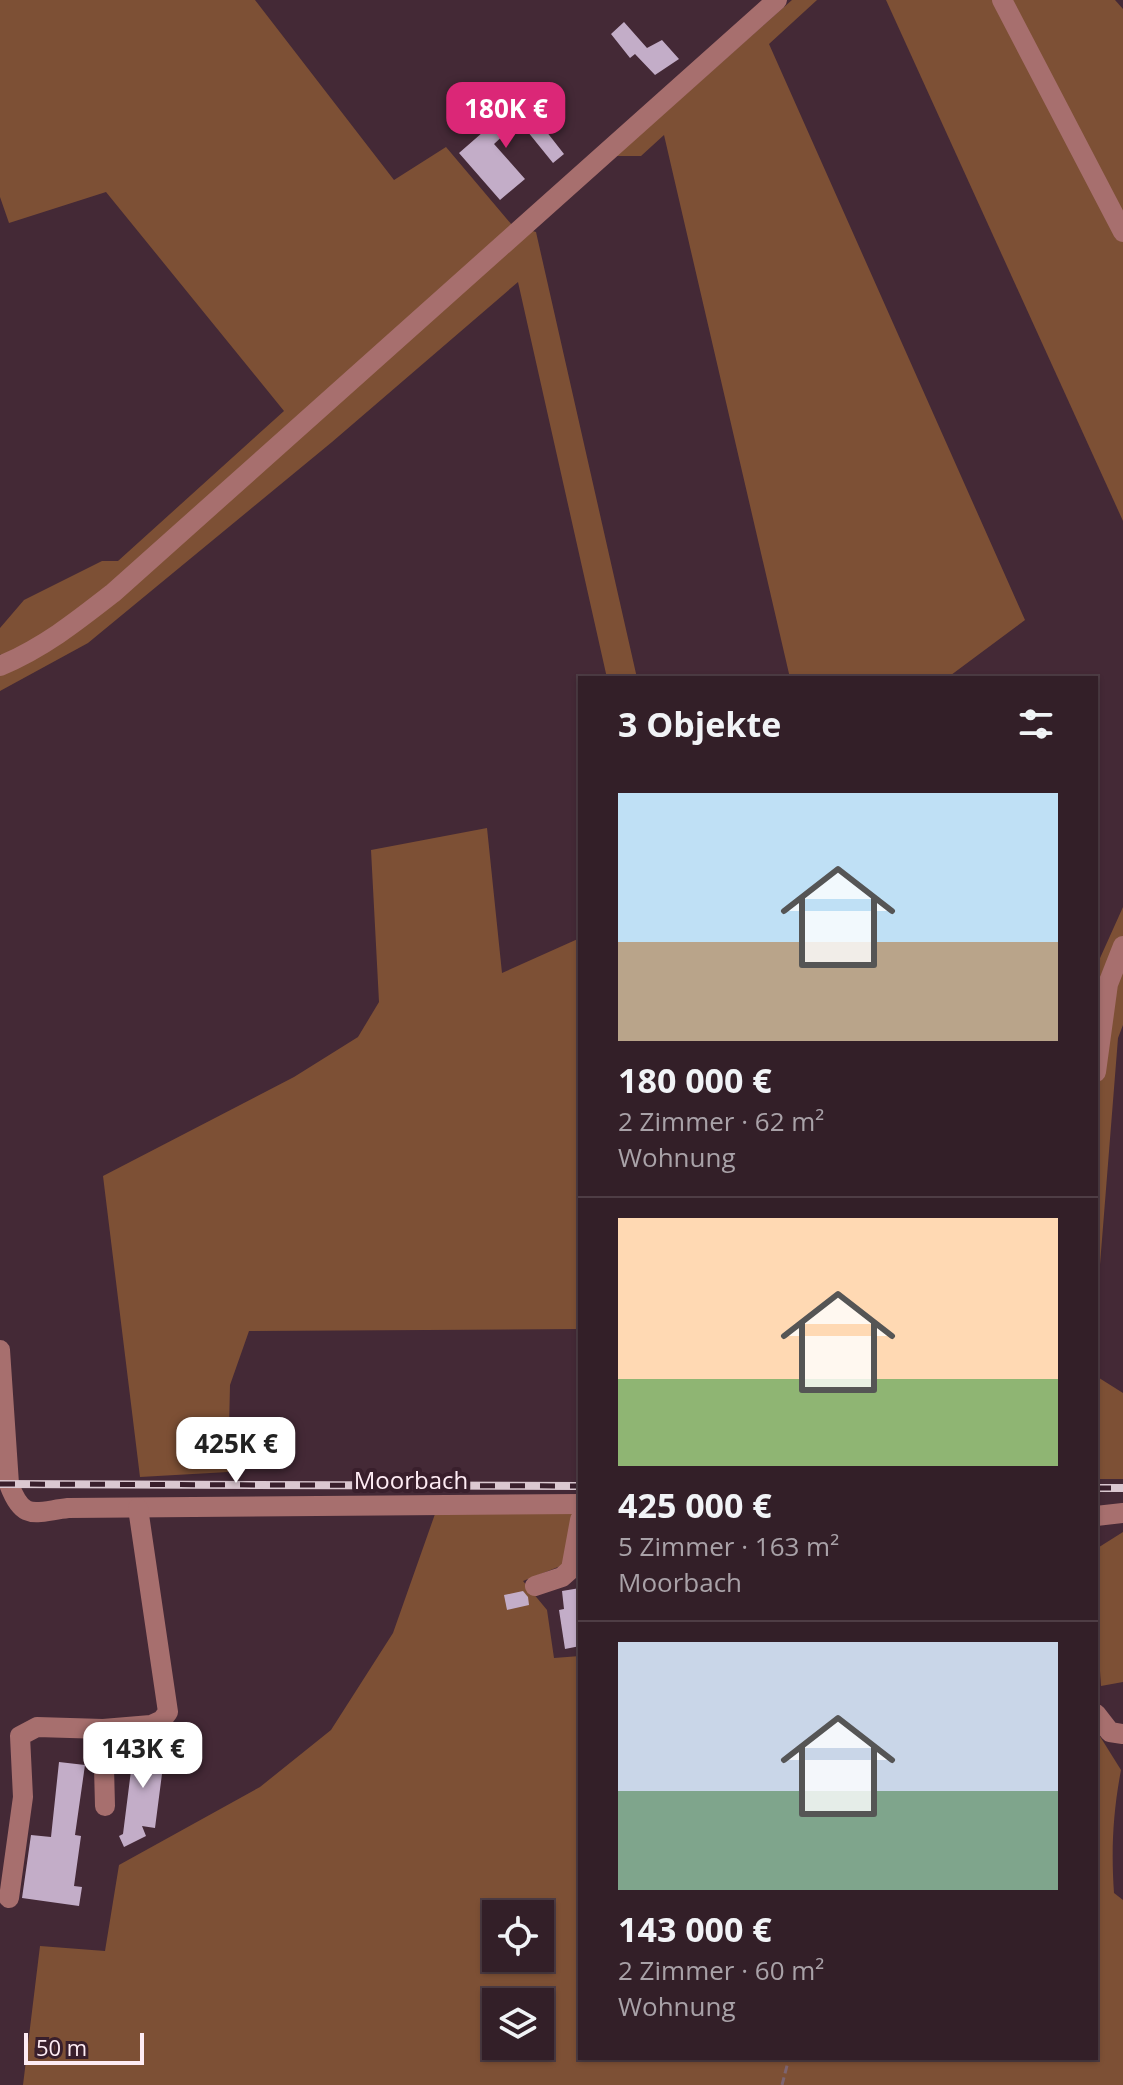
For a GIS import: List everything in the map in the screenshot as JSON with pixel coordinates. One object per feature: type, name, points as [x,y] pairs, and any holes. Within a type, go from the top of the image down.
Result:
[{"type":"street","points":[[0,666],[58,637],[113,593],[777,0]]},
{"type":"street","points":[[1002,0],[1123,232]]},
{"type":"street","points":[[1098,1057],[1108,984],[1123,946]]},
{"type":"street","name":"Moorbach","points":[[0,1350],[9,1484],[22,1509],[35,1512],[68,1508],[578,1504]]},
{"type":"street","points":[[9,1898],[23,1797],[20,1736],[37,1727],[103,1729],[151,1725],[162,1720],[168,1712],[138,1508]]},
{"type":"street","points":[[1098,1516],[1123,1513]]},
{"type":"street","points":[[535,1586],[562,1577],[571,1569],[578,1531]]},
{"type":"street","points":[[1098,1717],[1110,1732],[1123,1734]]},
{"type":"street","points":[[103,1729],[105,1806]]},
{"type":"path","points":[[782,2085],[788,2060]]},
{"type":"shaded area","points":[[0,0],[255,0],[394,180],[446,147],[512,225],[536,232],[637,676],[607,676],[518,282],[332,442],[88,643],[0,691],[0,660],[3,659],[0,654],[0,628],[24,600],[102,561],[118,561],[284,411],[106,192],[9,223],[0,197]]},
{"type":"shaded area","points":[[792,0],[817,0],[769,44],[1025,620],[950,676],[790,676],[664,135],[641,156],[616,156]]},
{"type":"shaded area","points":[[886,0],[1115,0],[1123,9],[1123,521]]},
{"type":"shaded area","points":[[487,828],[502,973],[578,939],[578,1329],[249,1331],[230,1385],[228,1472],[140,1477],[103,1176],[294,1077],[358,1037],[379,1002],[371,850]]},
{"type":"shaded area","points":[[1123,907],[1123,1025],[1118,1038],[1098,1290],[1098,963]]},
{"type":"shaded area","points":[[1098,1377],[1123,1393],[1123,1479],[1098,1479]]},
{"type":"shaded area","points":[[574,1511],[563,1565],[523,1581],[547,1610],[554,1658],[578,1656],[578,2060],[1098,2060],[1098,1733],[1121,1770],[1114,1816],[1113,1862],[1114,1893],[1123,1900],[1123,2085],[23,2085],[40,1946],[105,1951],[119,1865],[260,1787],[331,1730],[393,1633],[435,1514]]},
{"type":"shaded area","points":[[1123,1532],[1123,1682],[1101,1686],[1098,1641],[1098,1548]]},
{"type":"building","points":[[624,22],[647,48],[662,40],[679,59],[655,75],[635,54],[630,58],[611,34]]},
{"type":"building","points":[[521,99],[564,154],[553,163],[519,121],[494,144],[525,179],[500,200],[459,153]]},
{"type":"building","points":[[578,1588],[578,1646],[565,1649],[559,1610],[564,1609],[562,1591]]},
{"type":"building","points":[[523,1591],[529,1605],[507,1610],[504,1595]]},
{"type":"building","points":[[135,1739],[166,1743],[155,1828],[142,1826],[146,1836],[124,1847],[119,1836],[123,1834]]},
{"type":"building","points":[[59,1762],[85,1765],[75,1835],[81,1836],[74,1886],[82,1887],[79,1906],[22,1898],[31,1835],[51,1837]]},
{"type":"railway","points":[[0,1484],[578,1486]]},
{"type":"railway","points":[[1098,1488],[1123,1488]]}]
